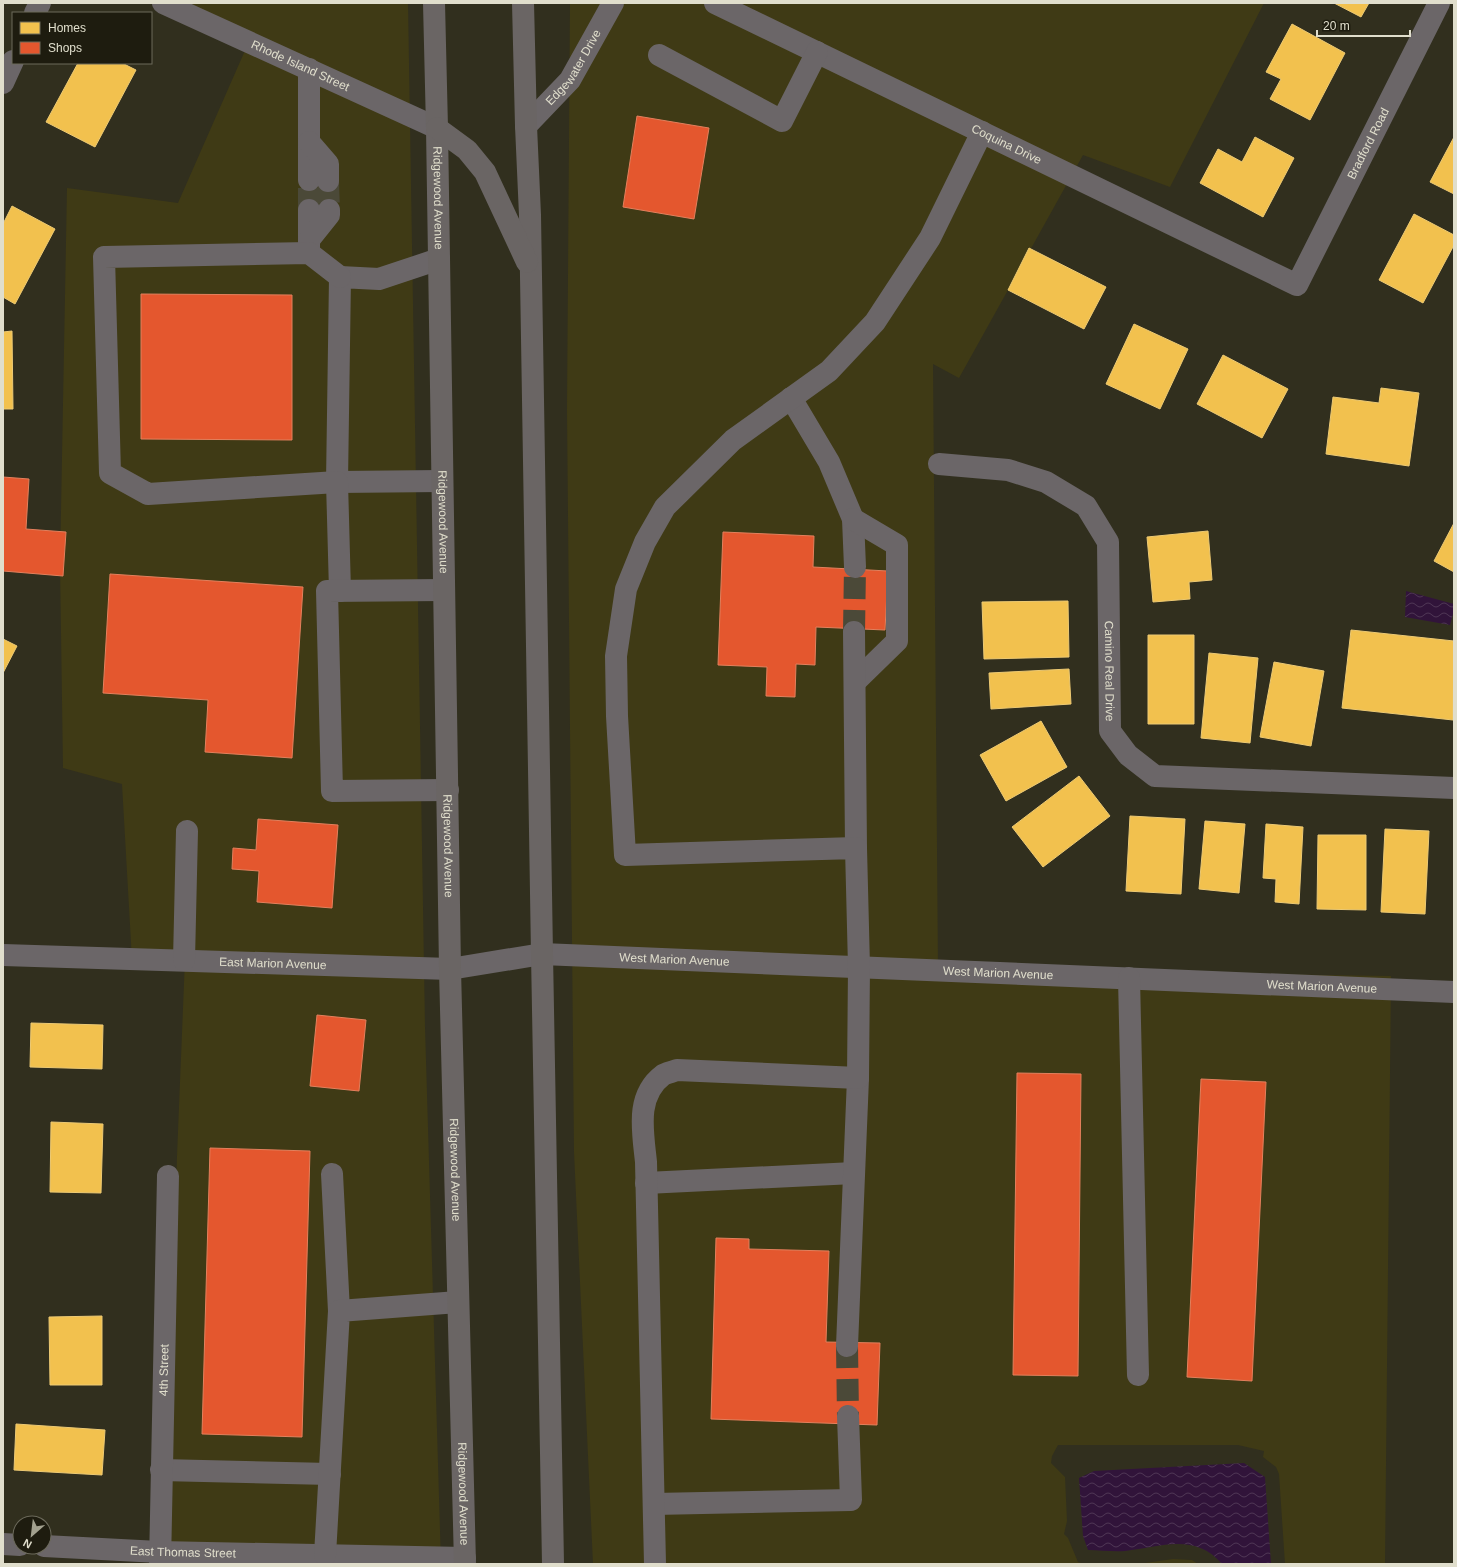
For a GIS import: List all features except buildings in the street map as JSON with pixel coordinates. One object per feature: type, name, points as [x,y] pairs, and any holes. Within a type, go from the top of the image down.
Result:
[{"type":"main road","name":"Ridgewood Avenue","points":[[434,3],[438,128],[450,969],[465,1561]]},
{"type":"main road","name":"Ridgewood Avenue","points":[[524,3],[526,126],[530,216],[553,1564]]},
{"type":"main road","name":"Ridgewood Avenue","points":[[438,128],[467,150],[485,172],[530,268]]},
{"type":"street","points":[[36,12],[40,3]]},
{"type":"street","name":"Edgewater Drive","points":[[526,126],[570,80],[613,3]]},
{"type":"street","name":"Coquina Drive","points":[[715,3],[1298,285]]},
{"type":"street","name":"Bradford Road","points":[[1298,285],[1439,3]]},
{"type":"street","name":"Rhode Island Street","points":[[170,4],[438,128]]},
{"type":"street","points":[[659,55],[782,121],[817,52]]},
{"type":"street","points":[[3,83],[12,63]]},
{"type":"street","points":[[309,69],[309,142],[328,164],[319,180]]},
{"type":"street","points":[[856,848],[625,855],[617,716],[616,656],[626,589],[645,542],[665,507],[733,440],[829,371],[875,322],[930,238],[982,132]]},
{"type":"street","points":[[309,247],[319,210]]},
{"type":"street","points":[[439,259],[379,279],[340,277],[309,247],[104,257],[110,473],[148,494],[337,482],[442,481]]},
{"type":"street","points":[[340,277],[337,482],[340,592]]},
{"type":"street","points":[[791,398],[829,462],[853,519],[855,567]]},
{"type":"street","name":"Camino Real Drive","points":[[940,464],[1008,470],[1046,482],[1086,506],[1108,542],[1110,730],[1128,755],[1155,776],[1454,788]]},
{"type":"street","points":[[853,519],[897,545],[897,641],[855,682]]},
{"type":"street","points":[[444,590],[327,591],[332,790],[448,790]]},
{"type":"street","points":[[847,1346],[858,1078],[859,967],[856,848],[854,632]]},
{"type":"street","points":[[184,960],[186,832]]},
{"type":"street","name":"West Marion Avenue","points":[[542,954],[1454,992]]},
{"type":"street","name":"East Marion Avenue","points":[[3,955],[450,969],[542,954]]},
{"type":"street","points":[[1129,978],[1138,1375]]},
{"type":"street","points":[[655,1564],[646,1183],[642,1122],[643,1104],[651,1087],[663,1074],[677,1070],[858,1078]]},
{"type":"street","points":[[646,1183],[854,1173]]},
{"type":"street","points":[[325,1555],[339,1311],[332,1174]]},
{"type":"street","name":"4th Street","points":[[160,1558],[168,1176]]},
{"type":"street","points":[[339,1311],[458,1302]]},
{"type":"street","points":[[654,1504],[851,1500],[848,1416]]},
{"type":"street","points":[[161,1470],[330,1474]]},
{"type":"street","name":"East Thomas Street","points":[[52,1547],[160,1558],[245,1559],[325,1555],[465,1561]]},
{"type":"shaded area","points":[[160,3],[408,3],[425,1027],[441,1564],[166,1564],[177,1156],[185,959],[132,960],[122,784],[63,768],[60,565],[67,188],[178,203],[247,46]]},
{"type":"shaded area","points":[[570,3],[1264,3],[1170,187],[1083,155],[959,378],[933,364],[938,969],[1391,976],[1385,1564],[1285,1564],[1279,1474],[1276,1467],[1263,1457],[1264,1451],[1238,1445],[1058,1445],[1052,1456],[1051,1463],[1065,1477],[1067,1521],[1064,1534],[1068,1538],[1078,1562],[1084,1564],[593,1564],[574,1152],[567,410]]},
{"type":"shaded area","points":[[1173,1559],[1192,1560],[1198,1564],[1138,1564]]},
{"type":"water","points":[[1406,591],[1454,604],[1450,625],[1405,617]]},
{"type":"water","points":[[1244,1463],[1265,1477],[1271,1564],[1222,1564],[1212,1554],[1200,1548],[1176,1544],[1125,1551],[1088,1550],[1083,1536],[1079,1478],[1094,1471]]},
{"type":"tunnel","points":[[309,180],[309,210]]},
{"type":"tunnel","points":[[328,181],[329,210]]},
{"type":"tunnel","points":[[854,632],[855,567]]},
{"type":"tunnel","points":[[847,1346],[848,1416]]}]
